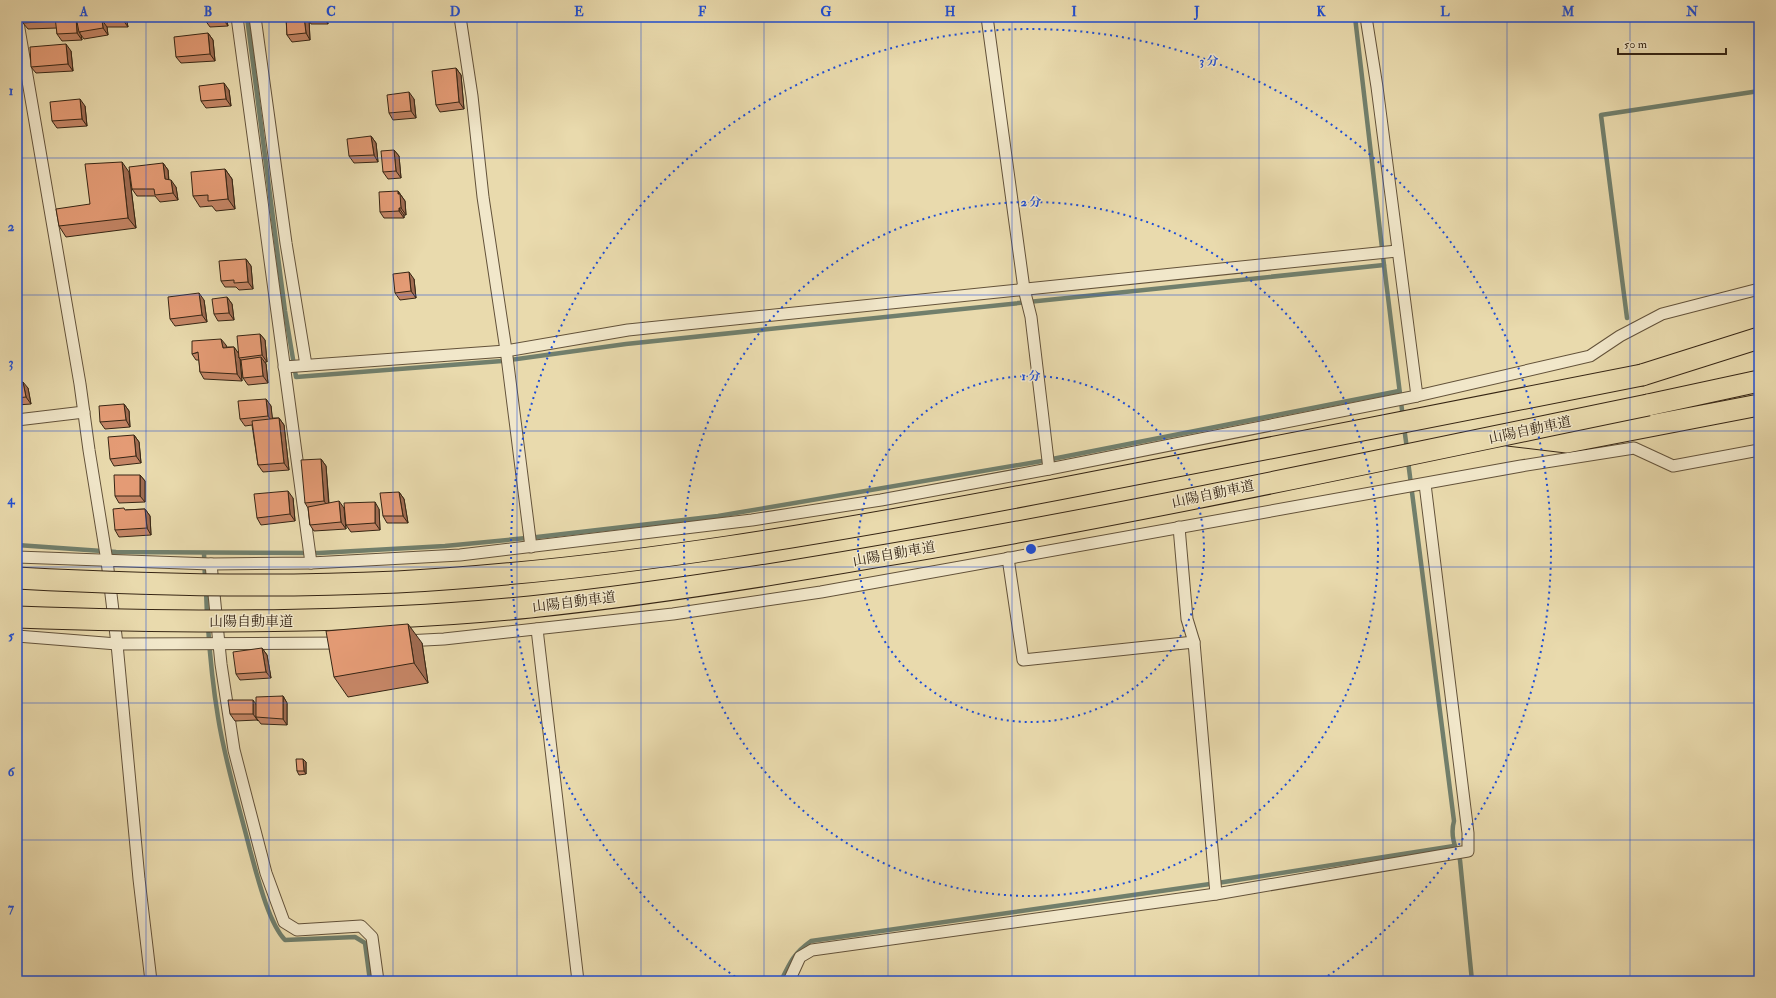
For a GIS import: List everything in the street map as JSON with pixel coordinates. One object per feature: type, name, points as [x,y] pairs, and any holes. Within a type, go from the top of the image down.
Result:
[{"type":"highway","points":[[1642,375],[1759,338]]},
{"type":"highway","points":[[17,578],[143,585],[227,586],[280,586],[392,582],[533,571],[725,548],[932,514],[1642,375],[1759,350]]},
{"type":"highway","name":"山陽自動車道","points":[[17,618],[138,621],[278,621],[403,617],[531,607],[712,585],[931,548],[1123,512],[1648,406],[1759,381]]},
{"type":"highway","points":[[1504,435],[1567,442],[1759,405]]},
{"type":"street","points":[[17,17],[84,412],[106,554],[117,644],[139,879],[151,981]]},
{"type":"street","points":[[237,17],[286,367],[310,557]]},
{"type":"street","points":[[256,17],[303,366]]},
{"type":"street","points":[[460,17],[472,96],[483,197],[507,357],[530,540]]},
{"type":"street","points":[[987,17],[1025,291],[1029,307],[1048,462]]},
{"type":"street","points":[[1366,17],[1377,87],[1393,251],[1412,397]]},
{"type":"street","points":[[286,367],[507,357],[628,330],[1025,291],[1393,251]]},
{"type":"street","points":[[17,558],[106,554],[206,564],[310,557],[460,555],[530,540],[752,520],[881,500],[1048,462],[1412,397],[1590,356],[1620,336],[1662,314],[1759,289]]},
{"type":"street","points":[[17,420],[84,412]]},
{"type":"street","points":[[393,642],[444,639],[674,614],[813,593],[1422,484],[1634,448],[1673,466],[1759,450]]},
{"type":"street","points":[[788,981],[800,957],[812,950],[1215,886],[1450,855],[1468,851],[1468,833],[1422,484]]},
{"type":"street","points":[[1180,528],[1187,619],[1194,642],[1215,886]]},
{"type":"street","points":[[1008,558],[1023,660],[1194,642]]},
{"type":"street","points":[[206,564],[211,644],[234,750],[266,873],[284,922],[297,930],[361,926],[372,937],[378,981]]},
{"type":"street","points":[[537,629],[578,981]]},
{"type":"street","points":[[17,636],[117,644],[356,643]]},
{"type":"building","points":[[23,17],[54,17],[54,21],[23,23]]},
{"type":"building","points":[[55,17],[76,17],[77,33],[57,34]]},
{"type":"building","points":[[76,17],[123,17],[123,20],[102,20],[103,28],[79,32]]},
{"type":"building","points":[[205,17],[222,17],[223,19],[205,20]]},
{"type":"building","points":[[286,17],[304,17],[306,33],[287,35]]},
{"type":"building","points":[[208,33],[210,54],[176,57],[174,37]]},
{"type":"building","points":[[66,44],[68,64],[31,67],[30,47]]},
{"type":"building","points":[[456,68],[459,102],[436,105],[432,71]]},
{"type":"building","points":[[224,83],[226,99],[201,101],[199,86]]},
{"type":"building","points":[[409,92],[411,111],[389,113],[387,95]]},
{"type":"building","points":[[80,99],[82,119],[52,121],[50,102]]},
{"type":"building","points":[[371,136],[374,155],[349,156],[347,139]]},
{"type":"building","points":[[394,150],[396,171],[383,172],[381,151]]},
{"type":"building","points":[[122,162],[128,218],[59,226],[56,209],[90,204],[85,164]]},
{"type":"building","points":[[163,163],[165,179],[171,180],[173,193],[155,195],[154,189],[132,189],[129,167]]},
{"type":"building","points":[[225,169],[228,199],[208,201],[208,195],[193,196],[191,172]]},
{"type":"building","points":[[398,191],[398,194],[400,194],[401,208],[399,208],[399,211],[380,212],[379,192]]},
{"type":"building","points":[[246,259],[248,282],[234,283],[234,280],[221,281],[219,261]]},
{"type":"building","points":[[409,272],[411,291],[395,293],[393,274]]},
{"type":"building","points":[[199,293],[202,315],[170,319],[168,297]]},
{"type":"building","points":[[227,297],[229,313],[214,314],[212,299]]},
{"type":"building","points":[[260,334],[262,355],[239,358],[237,336]]},
{"type":"building","points":[[221,339],[223,348],[234,347],[237,374],[200,372],[198,352],[192,354],[192,341]]},
{"type":"building","points":[[261,357],[263,376],[243,378],[241,360]]},
{"type":"building","points":[[23,382],[26,397],[17,398],[17,383]]},
{"type":"building","points":[[266,399],[268,416],[240,419],[238,401]]},
{"type":"building","points":[[124,404],[126,420],[100,422],[99,406]]},
{"type":"building","points":[[279,418],[284,463],[258,465],[252,421]]},
{"type":"building","points":[[134,435],[136,456],[110,459],[108,437]]},
{"type":"building","points":[[321,459],[324,501],[305,503],[301,460]]},
{"type":"building","points":[[114,475],[140,475],[140,496],[115,496]]},
{"type":"building","points":[[288,491],[290,514],[257,518],[254,494]]},
{"type":"building","points":[[399,492],[403,516],[383,516],[380,493]]},
{"type":"building","points":[[339,501],[341,522],[310,525],[308,507]]},
{"type":"building","points":[[375,502],[375,523],[346,525],[344,503]]},
{"type":"building","points":[[124,508],[125,510],[145,509],[147,528],[115,530],[113,509]]},
{"type":"building","points":[[408,624],[414,663],[334,677],[326,631]]},
{"type":"building","points":[[262,648],[266,672],[236,674],[233,652]]},
{"type":"building","points":[[283,696],[283,719],[256,717],[256,697]]},
{"type":"building","points":[[228,700],[253,700],[253,714],[230,714]]},
{"type":"building","points":[[296,759],[303,759],[304,771],[297,771]]},
{"type":"waterway","points":[[247,17],[285,311],[296,377],[502,361],[626,344],[1384,265],[1403,418]]},
{"type":"waterway","points":[[1355,17],[1384,265]]},
{"type":"waterway","points":[[1627,318],[1601,115],[1759,91]]},
{"type":"waterway","points":[[17,545],[116,552],[319,553],[445,546],[537,537],[718,516],[1042,461],[1399,391]]},
{"type":"waterway","points":[[1404,427],[1407,449]]},
{"type":"waterway","points":[[1408,461],[1454,821],[1453,836],[1460,860],[1472,981]]},
{"type":"waterway","points":[[204,553],[205,579]]},
{"type":"waterway","points":[[206,590],[207,615]]},
{"type":"waterway","points":[[208,626],[215,694],[224,751],[256,872],[273,922],[285,940],[355,937],[365,943],[370,981]]},
{"type":"waterway","points":[[781,981],[793,958],[811,941],[1224,882],[1454,846]]}]
